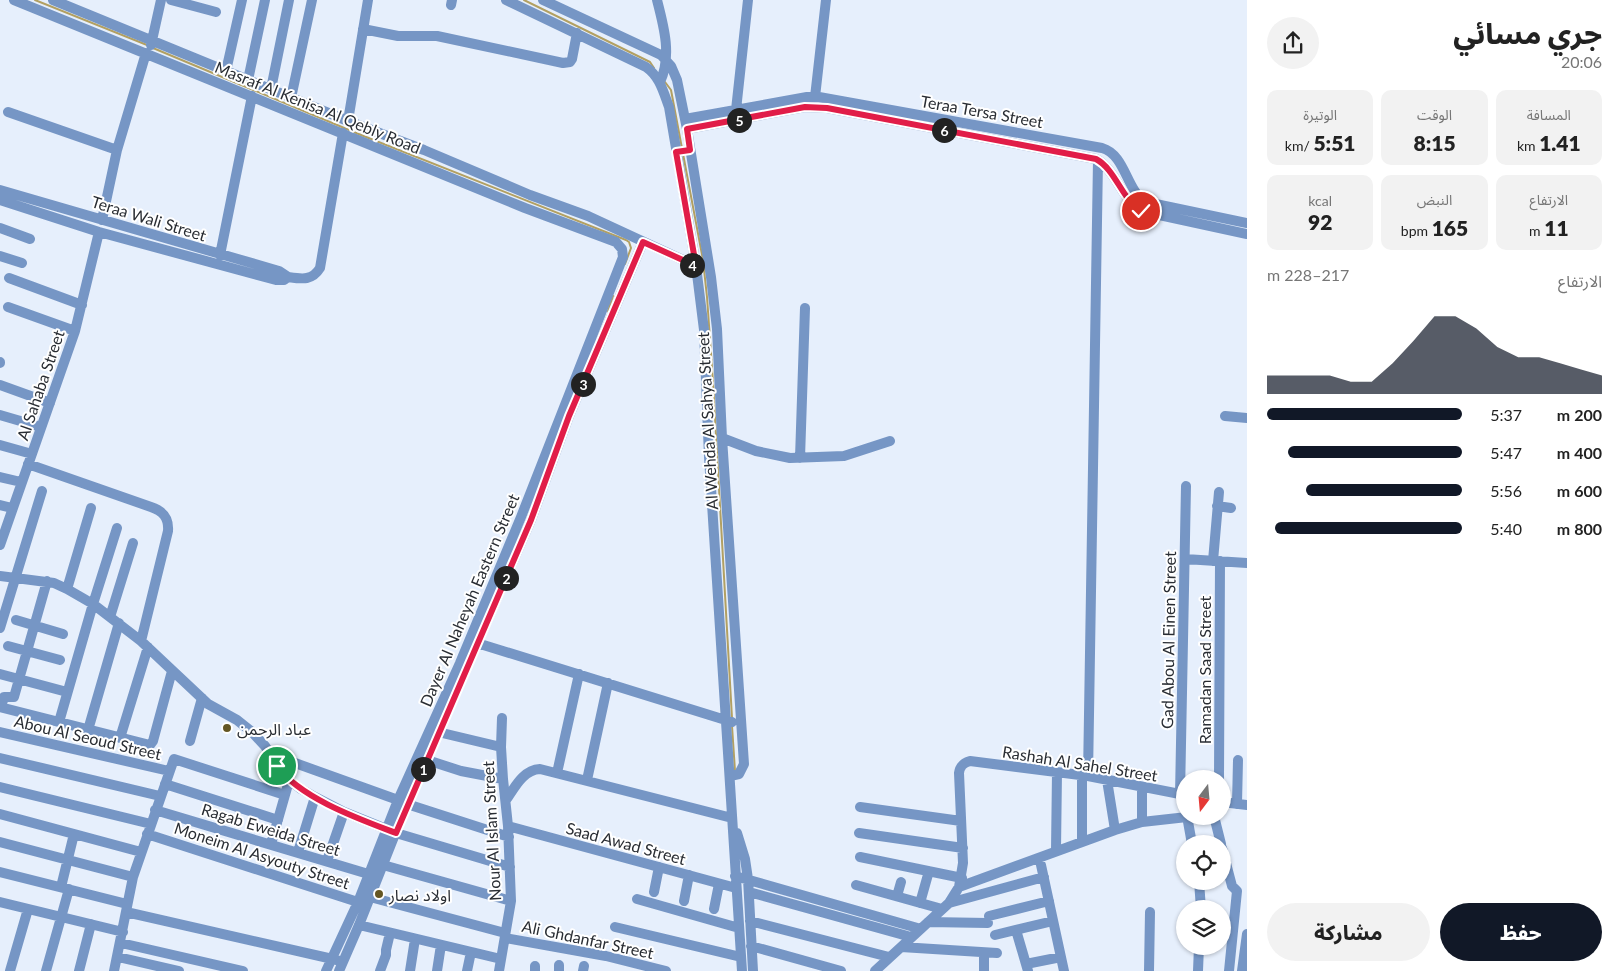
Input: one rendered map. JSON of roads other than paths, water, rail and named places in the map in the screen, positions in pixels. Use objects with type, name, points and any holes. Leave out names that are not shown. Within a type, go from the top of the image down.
[{"type":"street","name":"Masraf Al Kenisa Al Qebly Road","points":[[14,0],[524,208],[612,241]]},
{"type":"street","name":"Masraf Al Kenisa Al Qebly Road","points":[[53,0],[291,98],[424,150],[530,196],[588,216],[696,266]]},
{"type":"street","points":[[102,220],[117,150],[152,41],[162,0]]},
{"type":"street","points":[[171,0],[216,12]]},
{"type":"street","points":[[226,85],[242,0]]},
{"type":"street","points":[[248,80],[265,0]]},
{"type":"street","points":[[271,89],[289,0]]},
{"type":"street","points":[[291,98],[312,0]]},
{"type":"street","points":[[348,121],[368,0]]},
{"type":"street","points":[[506,0],[646,68],[660,80]]},
{"type":"street","points":[[544,0],[654,52],[666,64]]},
{"type":"street","name":"Al Wehda Al Sahya Street","points":[[657,0],[664,32],[666,64],[660,80],[683,151],[704,279],[722,438],[733,722],[730,776],[742,971]]},
{"type":"street","points":[[736,110],[748,0]]},
{"type":"street","points":[[814,96],[826,0]]},
{"type":"street","points":[[363,29],[398,36],[437,36],[563,63],[570,62],[572,59],[577,33]]},
{"type":"street","name":"Al Wehda Al Sahya Street","points":[[666,64],[675,73],[687,129],[683,151],[696,266],[704,279]]},
{"type":"street","points":[[220,255],[252,96]]},
{"type":"street","name":"Teraa Tersa Street","points":[[685,119],[814,96],[1106,150],[1117,159],[1132,204],[1146,212],[1247,234]]},
{"type":"street","name":"Teraa Tersa Street","points":[[687,129],[805,107],[822,107],[1098,160],[1128,189],[1146,202],[1247,223]]},
{"type":"street","points":[[8,112],[117,150]]},
{"type":"street","name":"Teraa Wali Street","points":[[0,190],[303,280],[316,274],[320,268],[343,133]]},
{"type":"street","points":[[1082,841],[1098,160]]},
{"type":"street","name":"Teraa Wali Street","points":[[0,200],[99,232],[276,280],[284,280],[288,277]]},
{"type":"street","points":[[67,222],[70,210]]},
{"type":"street","points":[[0,228],[30,239]]},
{"type":"street","points":[[612,241],[617,229]]},
{"type":"street","name":"Al Sahaba Street","points":[[0,545],[75,331],[99,232]]},
{"type":"street","name":"Dayer Al Naheyah Eastern Street","points":[[341,966],[359,925],[374,875],[402,802],[521,517],[623,257],[620,245],[612,241]]},
{"type":"street","name":"Dayer Al Naheyah Eastern Street","points":[[402,802],[427,760],[531,520],[569,416],[643,242]]},
{"type":"street","points":[[0,256],[22,263]]},
{"type":"street","points":[[8,278],[82,305]]},
{"type":"street","points":[[8,307],[75,331]]},
{"type":"street","points":[[800,458],[805,308]]},
{"type":"street","name":"Al Wehda Al Sahya Street","points":[[710,330],[709,457],[733,722],[744,764],[739,774],[730,776]]},
{"type":"street","points":[[0,385],[50,403]]},
{"type":"street","points":[[0,414],[42,427]]},
{"type":"street","points":[[1225,416],[1247,418]]},
{"type":"street","points":[[722,438],[765,454],[785,458],[844,456],[890,441]]},
{"type":"street","points":[[0,445],[30,459],[151,507],[160,511],[166,518],[168,531],[145,644],[120,738]]},
{"type":"street","points":[[0,476],[21,482]]},
{"type":"street","name":"Gad Abou Al Einen Street","points":[[1183,770],[1186,486]]},
{"type":"street","points":[[0,628],[42,491]]},
{"type":"street","name":"Ramadan Saad Street","points":[[1219,492],[1216,561],[1219,770]]},
{"type":"street","points":[[0,505],[12,508]]},
{"type":"street","points":[[1218,506],[1231,508]]},
{"type":"street","points":[[67,589],[91,508]]},
{"type":"street","points":[[59,722],[117,528]]},
{"type":"street","points":[[88,730],[133,543]]},
{"type":"street","points":[[1185,559],[1247,563]]},
{"type":"street","points":[[0,576],[47,581],[67,589],[93,604],[145,644],[212,707],[245,725],[259,739],[289,780],[315,797],[344,812],[391,831],[510,867]]},
{"type":"street","points":[[47,581],[14,697],[4,697],[0,707],[149,745],[152,744],[172,671]]},
{"type":"street","points":[[16,620],[63,634]]},
{"type":"street","points":[[477,643],[733,722]]},
{"type":"street","points":[[8,646],[60,660]]},
{"type":"street","points":[[0,674],[68,692]]},
{"type":"street","points":[[557,772],[579,674]]},
{"type":"street","points":[[587,780],[608,683]]},
{"type":"street","points":[[190,741],[202,698]]},
{"type":"street","name":"Nour Al Islam Street","points":[[498,971],[511,901],[509,837],[501,747],[502,718]]},
{"type":"street","name":"Abou Al Seoud Street","points":[[0,732],[169,771]]},
{"type":"street","points":[[438,732],[501,747]]},
{"type":"street","points":[[270,754],[402,802],[509,837]]},
{"type":"street","points":[[0,758],[160,796]]},
{"type":"street","points":[[114,971],[133,876],[174,759],[176,758],[285,795]]},
{"type":"street","points":[[427,760],[461,771],[503,779]]},
{"type":"street","points":[[1238,760],[1242,805]]},
{"type":"street","name":"Rashah Al Sahel Street","points":[[961,821],[959,770],[963,764],[970,761],[1085,776],[1142,787],[1176,796]]},
{"type":"street","points":[[506,800],[528,771],[540,769],[732,818]]},
{"type":"street","points":[[1056,850],[1057,772]]},
{"type":"street","points":[[271,844],[289,780]]},
{"type":"street","points":[[1107,780],[1115,830]]},
{"type":"street","points":[[165,784],[278,820]]},
{"type":"street","points":[[0,787],[150,824]]},
{"type":"street","points":[[1142,787],[1142,822]]},
{"type":"street","points":[[298,852],[315,797]]},
{"type":"street","points":[[860,807],[961,821],[963,863],[960,882],[946,906],[889,957],[877,971]]},
{"type":"street","name":"Ragab Eweida Street","points":[[155,810],[374,875]]},
{"type":"street","points":[[327,861],[344,812]]},
{"type":"street","points":[[0,814],[141,852]]},
{"type":"street","name":"Al Wehda Al Sahya Street","points":[[732,818],[745,858],[749,892],[753,971]]},
{"type":"street","points":[[860,857],[929,871],[960,882],[1142,822],[1176,818]]},
{"type":"street","name":"Saad Awad Street","points":[[508,826],[736,888]]},
{"type":"street","name":"Dayer Al Naheyah Eastern Street","points":[[374,875],[383,865],[391,831]]},
{"type":"street","points":[[859,833],[962,848]]},
{"type":"street","points":[[46,971],[61,917],[68,859],[74,834]]},
{"type":"street","name":"Moneim Al Asyouty Street","points":[[147,834],[365,901],[505,935]]},
{"type":"street","points":[[0,842],[133,876]]},
{"type":"street","points":[[383,865],[511,901]]},
{"type":"street","points":[[1041,865],[1064,971]]},
{"type":"street","points":[[654,892],[659,867]]},
{"type":"street","points":[[920,903],[929,871]]},
{"type":"street","points":[[0,872],[65,888],[127,908],[332,958],[341,966]]},
{"type":"street","points":[[684,901],[689,875]]},
{"type":"street","points":[[736,876],[924,925],[988,920],[1049,901]]},
{"type":"street","points":[[856,885],[920,903],[946,906],[1044,877]]},
{"type":"street","points":[[897,896],[900,882]]},
{"type":"street","points":[[1229,971],[1238,891],[1232,886],[1231,882]]},
{"type":"street","points":[[714,909],[719,884]]},
{"type":"street","points":[[749,892],[911,937]]},
{"type":"street","points":[[637,899],[739,928]]},
{"type":"street","name":"Dayer Al Naheyah Eastern Street","points":[[326,971],[365,901]]},
{"type":"street","points":[[0,902],[123,932]]},
{"type":"street","points":[[10,971],[28,909]]},
{"type":"street","points":[[1149,971],[1150,912]]},
{"type":"street","points":[[750,921],[889,957]]},
{"type":"street","points":[[995,934],[1053,921]]},
{"type":"street","points":[[79,971],[91,924]]},
{"type":"street","points":[[359,925],[501,959]]},
{"type":"street","points":[[615,927],[741,957]]},
{"type":"street","points":[[1016,930],[1027,968],[1060,957]]},
{"type":"street","points":[[380,971],[386,955],[390,933]]},
{"type":"street","points":[[1242,971],[1247,934]]},
{"type":"street","name":"Ali Ghdanfar Street","points":[[505,935],[606,956],[666,971]]},
{"type":"street","points":[[410,971],[415,939]]},
{"type":"street","points":[[121,943],[244,971]]},
{"type":"street","points":[[437,971],[442,945]]},
{"type":"street","points":[[752,946],[841,971]]},
{"type":"street","points":[[901,947],[997,954]]},
{"type":"street","points":[[467,971],[471,952]]},
{"type":"street","points":[[984,953],[984,971]]},
{"type":"street","points":[[1198,971],[1199,955]]},
{"type":"street","points":[[118,957],[179,971]]},
{"type":"waterway","points":[[35,0],[147,45]]},
{"type":"waterway","points":[[524,0],[650,62],[654,68]]},
{"type":"waterway","points":[[153,48],[361,135],[626,240],[631,248],[625,264]]},
{"type":"waterway","points":[[665,82],[671,90],[703,260],[707,297],[732,718]]},
{"type":"waterway","points":[[608,311],[613,296]]},
{"type":"waterway","points":[[732,726],[735,771]]},
{"type":"place","name":"عباد الرحمن","points":[[227,728]]},
{"type":"place","name":"اولاد نصار","points":[[379,894]]}]
